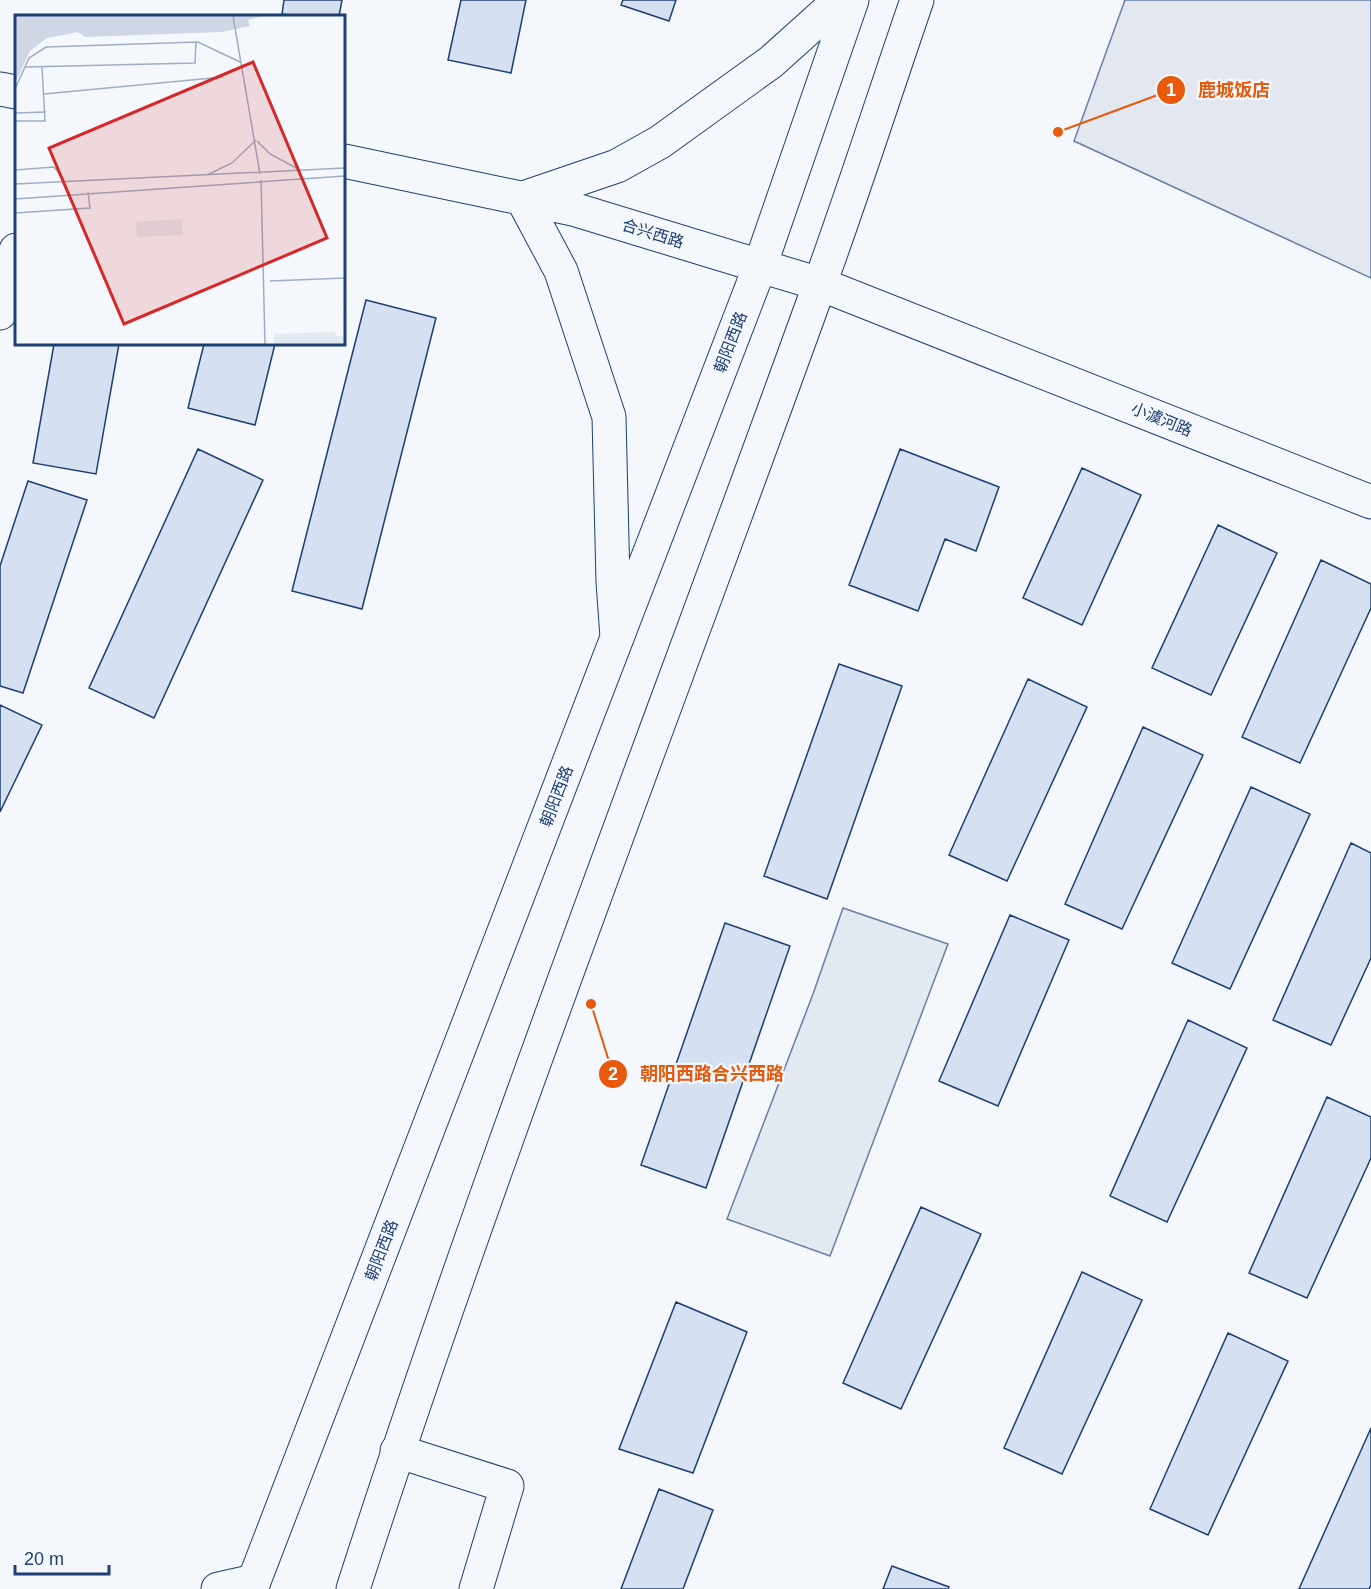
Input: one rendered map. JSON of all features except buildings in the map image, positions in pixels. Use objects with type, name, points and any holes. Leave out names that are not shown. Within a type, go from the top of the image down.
[{"type":"main road","points":[[617,637],[613,582],[609,417],[561,271],[522,198],[617,166],[660,142],[771,62],[840,0]]},
{"type":"main road","name":"朝阳西路","points":[[252,1585],[760,266],[852,0]]},
{"type":"main road","points":[[353,1589],[468,1244],[820,284],[917,0]]},
{"type":"main road","points":[[0,89],[15,92]]},
{"type":"main road","name":"合兴西路","points":[[345,161],[573,209],[820,284],[953,336]]},
{"type":"main road","points":[[0,313],[15,254]]},
{"type":"main road","name":"小澞河路","points":[[953,336],[1371,502]]},
{"type":"main road","points":[[398,1451],[507,1486],[476,1589]]},
{"type":"main road","points":[[218,1589],[252,1585]]},
{"type":"shaded area","points":[[1125,0],[1371,0],[1371,278],[1074,141]]},
{"type":"shaded area","points":[[843,908],[948,944],[830,1256],[727,1219],[813,994]]},
{"type":"place","name":"鹿城饭店","points":[[1058,132]]},
{"type":"place","name":"朝阳西路合兴西路","points":[[591,1004]]}]
